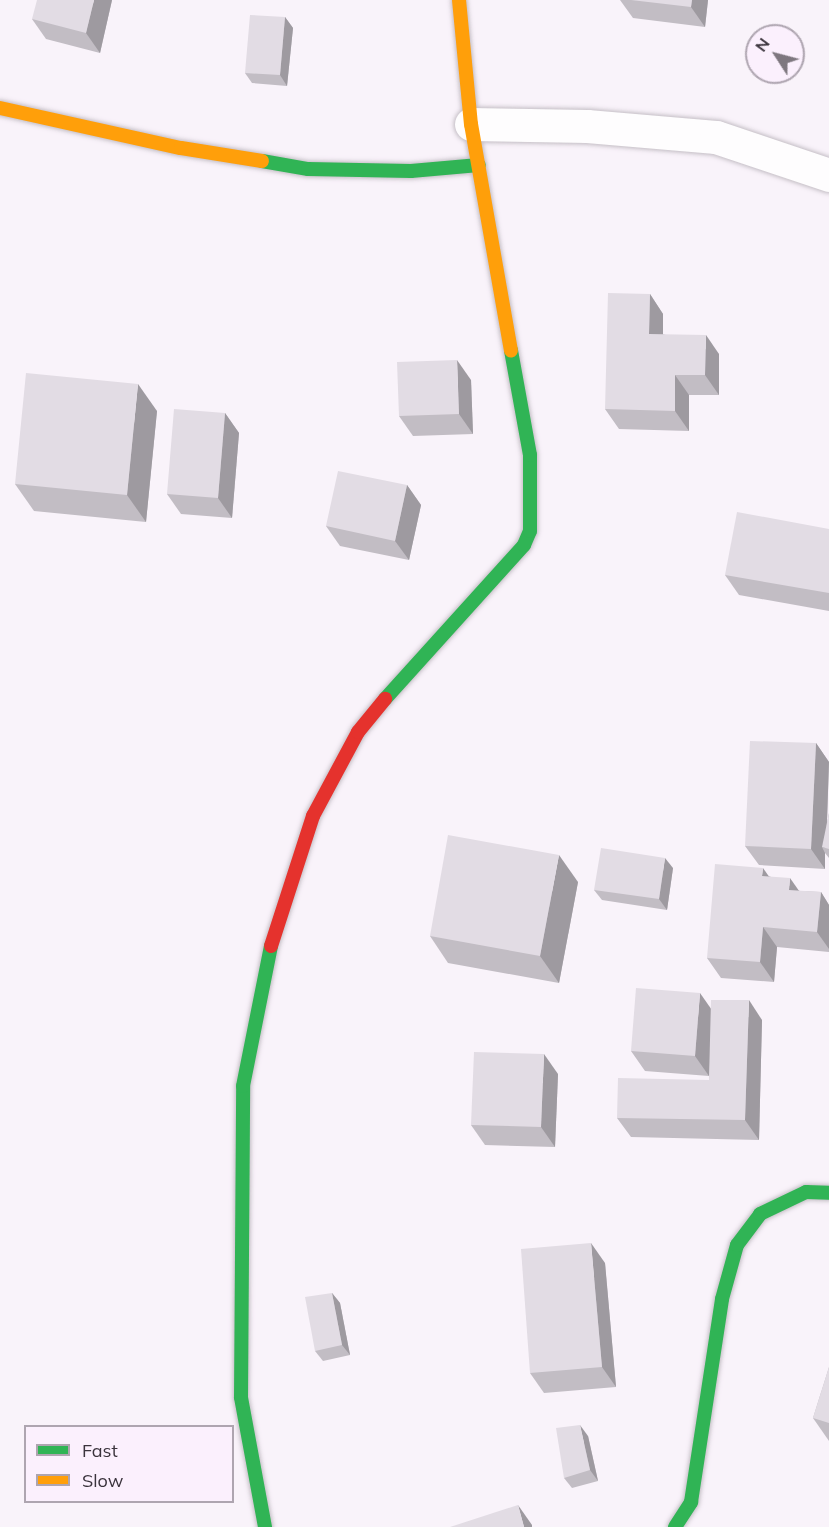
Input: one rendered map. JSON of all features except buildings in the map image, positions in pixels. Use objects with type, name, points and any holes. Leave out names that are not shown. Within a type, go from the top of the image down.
[{"type":"street","points":[[265,1527],[241,1397],[243,1086],[275,924],[313,816],[358,732],[405,673],[524,545],[530,531],[530,455],[471,124],[459,0]]},
{"type":"street","points":[[0,108],[181,148],[308,169],[411,171],[479,165]]},
{"type":"street","points":[[471,124],[587,126],[716,137],[829,175]]},
{"type":"street","points":[[675,1527],[691,1502],[722,1299],[737,1245],[760,1214],[806,1192],[829,1193]]},
{"type":"traffic: fast","points":[[262,161],[308,169],[411,171],[479,165]]},
{"type":"traffic: fast","points":[[385,699],[524,545],[530,531],[530,455],[511,350]]},
{"type":"traffic: fast","points":[[265,1527],[241,1397],[243,1086],[271,946]]},
{"type":"traffic: fast","points":[[675,1527],[691,1502],[722,1299],[737,1245],[760,1214],[806,1192],[829,1193]]},
{"type":"traffic: slow","points":[[459,0],[471,124],[511,350]]},
{"type":"traffic: slow","points":[[0,108],[181,148],[262,161]]},
{"type":"traffic: jam","points":[[271,946],[313,816],[358,732],[385,699]]}]
